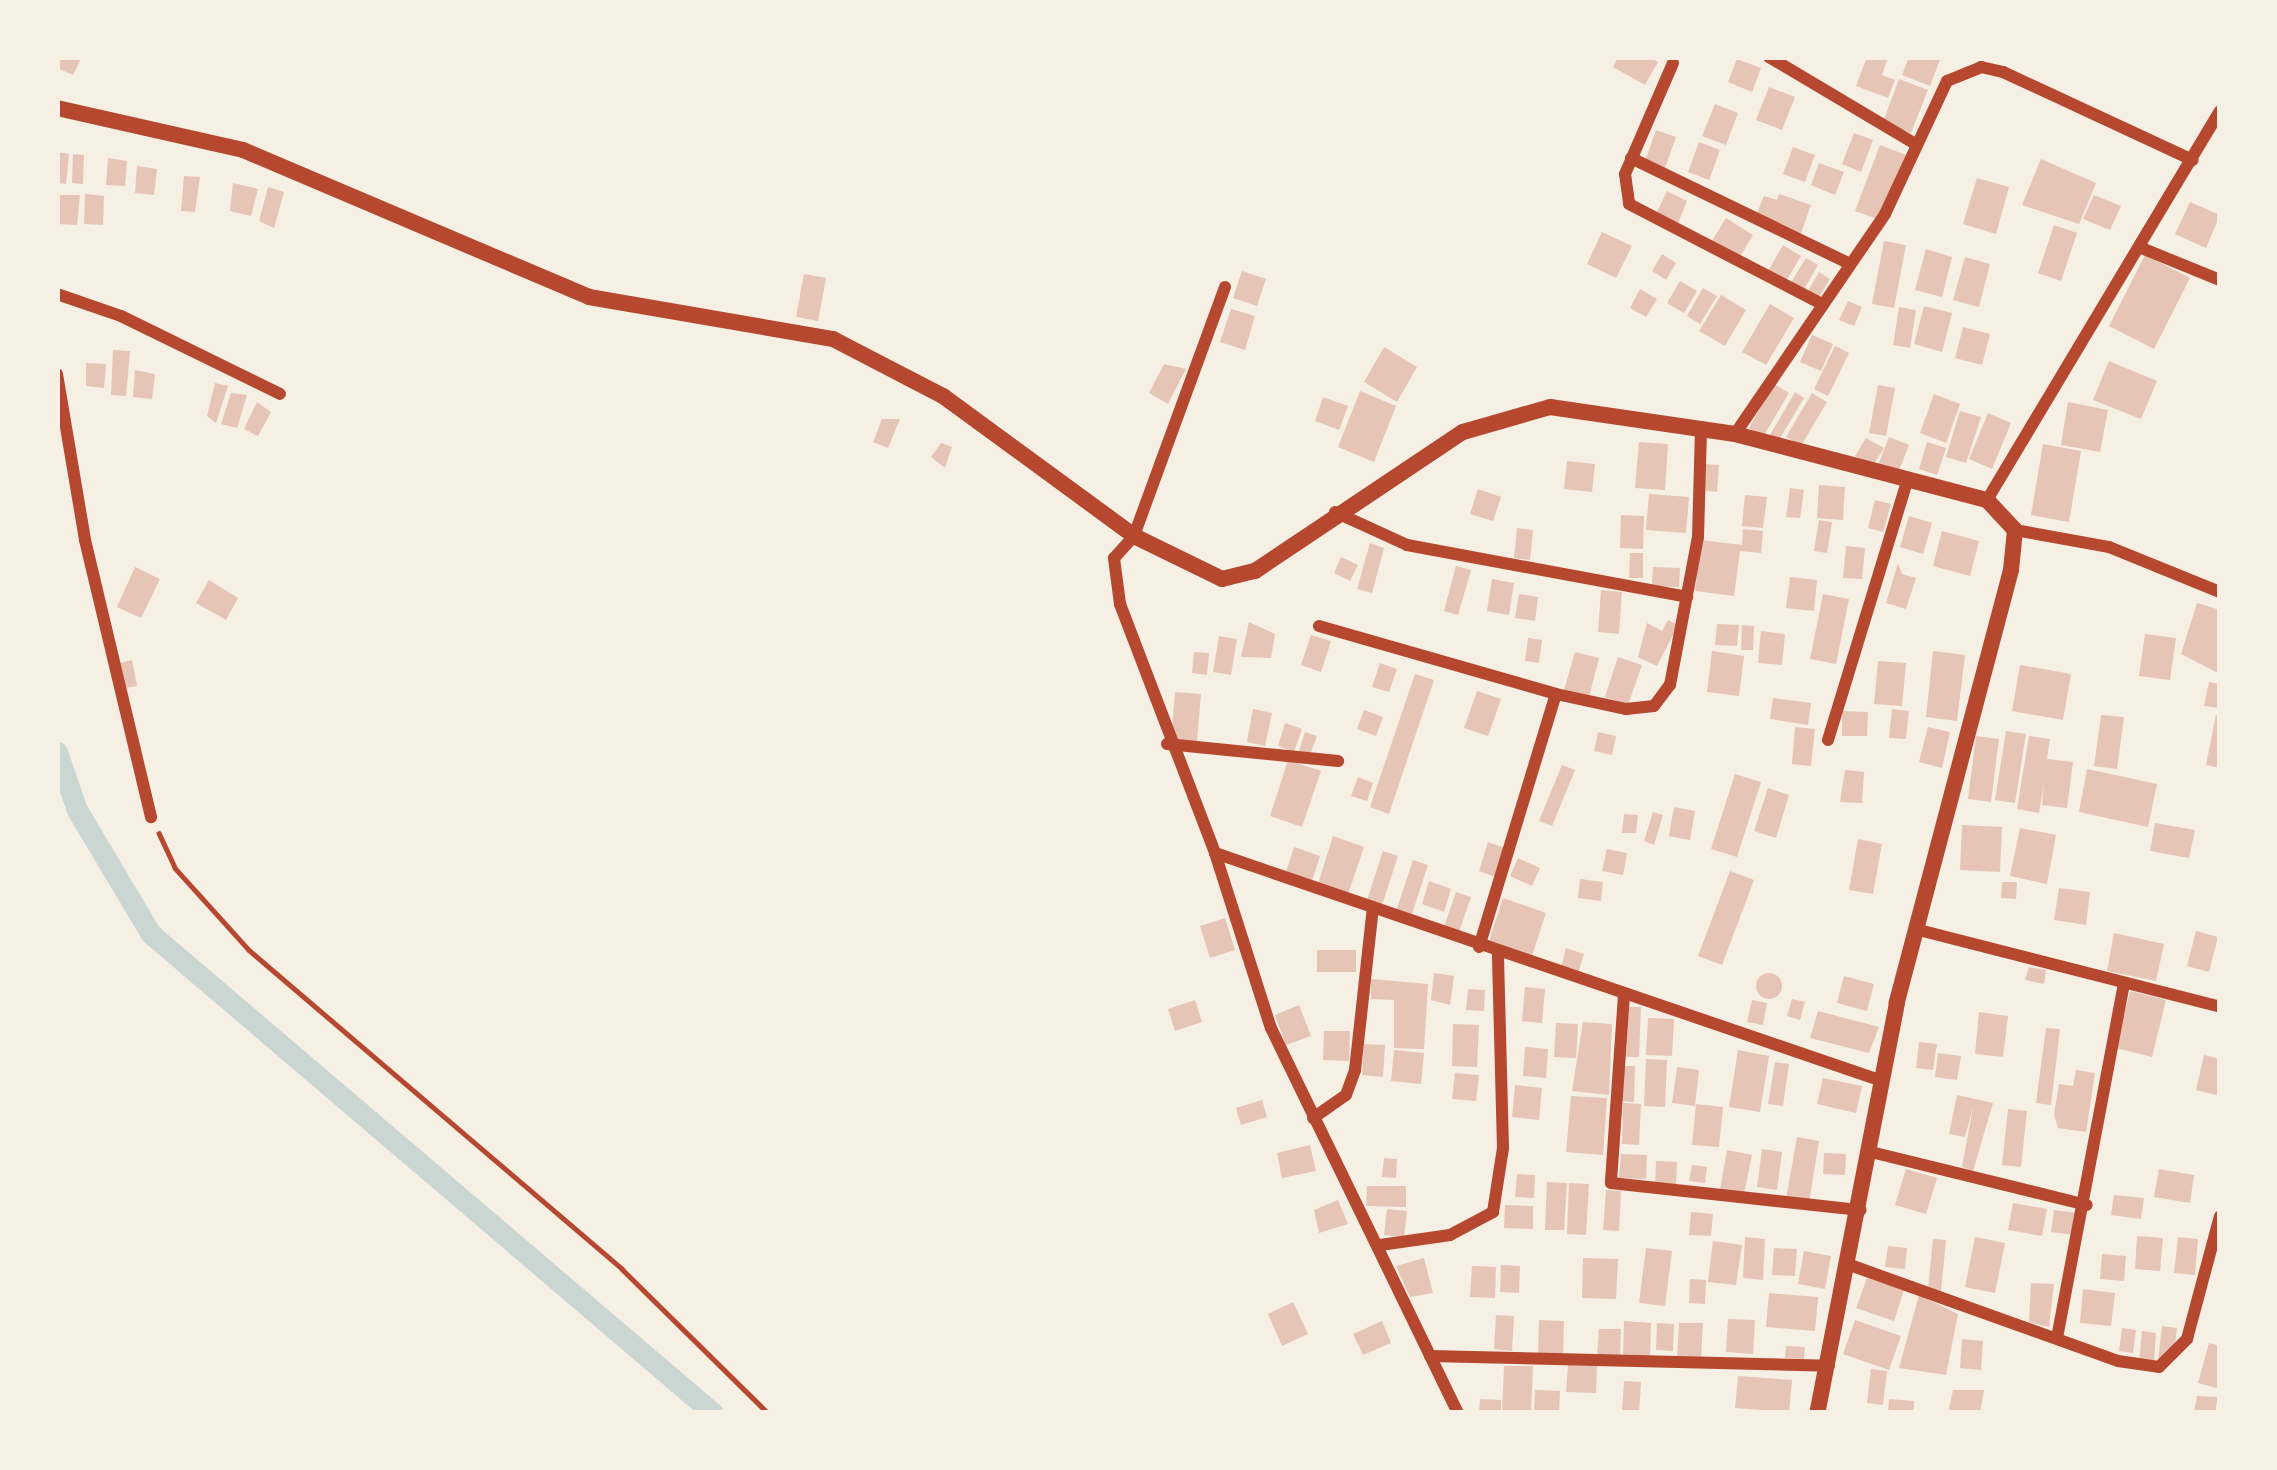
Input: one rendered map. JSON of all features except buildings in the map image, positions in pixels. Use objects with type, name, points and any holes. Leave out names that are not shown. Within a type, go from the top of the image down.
[{"type":"main road","points":[[57,108],[243,150],[589,297],[833,339],[943,396],[1134,536],[1205,574],[1237,579],[1335,512],[1503,415],[1585,408],[1735,434],[1987,500],[2015,530],[1915,928],[1817,1413]]},
{"type":"street","points":[[1768,57],[1917,145]]},
{"type":"street","points":[[1673,63],[1631,158],[1624,191],[1639,215],[1822,304]]},
{"type":"street","points":[[1735,434],[1850,265],[1947,81],[1982,67],[2193,160]]},
{"type":"street","points":[[1987,500],[2220,111]]},
{"type":"street","points":[[1631,158],[1850,265]]},
{"type":"street","points":[[2139,248],[2220,280]]},
{"type":"street","points":[[1226,287],[1134,536],[1114,558],[1120,604],[1168,744],[1215,853],[1271,1028],[1458,1413]]},
{"type":"street","points":[[57,294],[121,316],[280,394]]},
{"type":"street","points":[[57,374],[85,540],[152,817]]},
{"type":"street","points":[[1318,626],[1556,694],[1654,706],[1670,685],[1698,537],[1700,428]]},
{"type":"street","points":[[1828,740],[1908,479]]},
{"type":"street","points":[[1335,512],[1407,545],[1687,597]]},
{"type":"street","points":[[2015,530],[2109,547],[2220,592]]},
{"type":"street","points":[[1479,947],[1556,694]]},
{"type":"street","points":[[1168,744],[1338,761]]},
{"type":"street","points":[[1215,853],[1498,954],[1882,1081]]},
{"type":"street","points":[[1313,1118],[1346,1095],[1355,1070],[1372,907]]},
{"type":"street","points":[[1915,928],[2220,1007]]},
{"type":"street","points":[[1380,1245],[1450,1235],[1493,1212],[1504,1148],[1498,954]]},
{"type":"street","points":[[2056,1338],[2087,1204],[2124,982]]},
{"type":"street","points":[[1624,995],[1611,1184],[1861,1210]]},
{"type":"street","points":[[1871,1152],[2087,1204]]},
{"type":"street","points":[[1850,1265],[2139,1367],[2176,1358],[2197,1312],[2220,1216]]},
{"type":"street","points":[[1430,1356],[1829,1366]]},
{"type":"path","points":[[152,817],[176,868],[249,950],[622,1269],[767,1413]]},
{"type":"waterway","points":[[57,752],[77,810],[151,934],[713,1413]]}]
